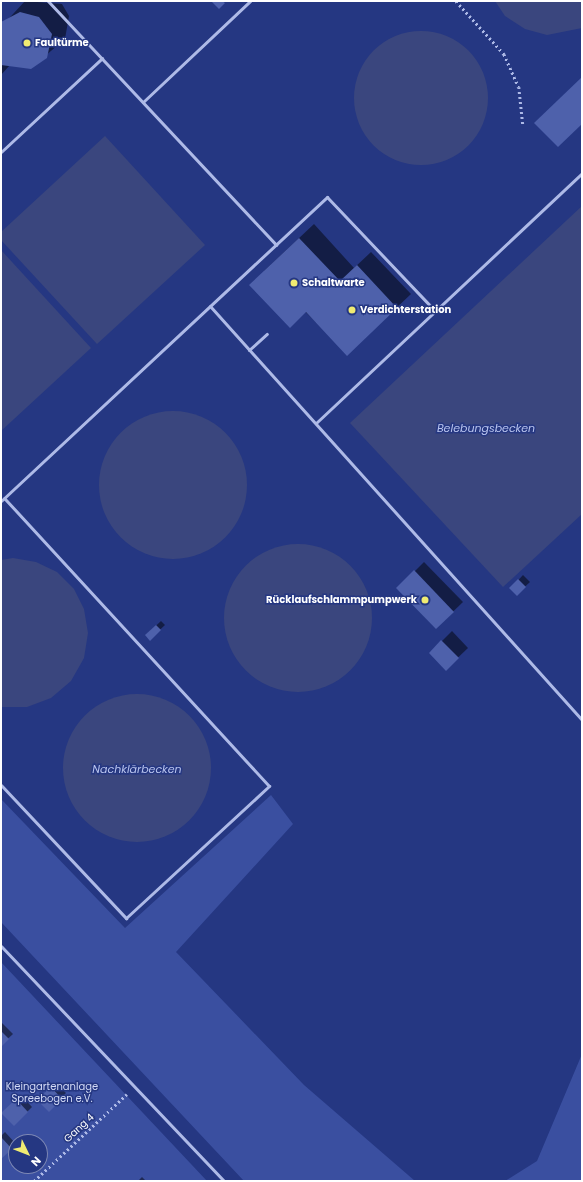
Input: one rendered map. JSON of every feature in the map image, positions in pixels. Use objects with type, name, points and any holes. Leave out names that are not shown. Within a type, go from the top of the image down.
[{"type":"lane","points":[[48,1],[276,245]]},
{"type":"lane","points":[[143,102],[250,1]]},
{"type":"lane","points":[[1,152],[102,58]]},
{"type":"lane","points":[[316,424],[582,173]]},
{"type":"lane","points":[[1,785],[126,918],[269,786],[2,500],[327,197],[436,312]]},
{"type":"lane","points":[[210,306],[582,720]]},
{"type":"lane","points":[[250,350],[267,334]]},
{"type":"lane","points":[[1,946],[224,1181]]},
{"type":"path","points":[[456,1],[504,54],[519,87],[523,124]]},
{"type":"path","name":"Gang 4","points":[[34,1181],[135,1086]]},
{"type":"green space","points":[[271,795],[293,824],[176,952],[304,1085],[415,1181],[244,1181],[1,922],[1,799],[125,928]]},
{"type":"green space","name":"Kleingartenanlage Spreebogen e.V.","points":[[1,962],[207,1181],[1,1181]]},
{"type":"green space","points":[[582,1054],[582,1181],[505,1181],[537,1161]]},
{"type":"water","points":[[495,1],[582,1],[582,28],[547,35],[525,29],[505,16]]},
{"type":"water","points":[[428,31],[453,39],[464,46],[473,55],[483,72],[487,85],[487,111],[483,124],[473,141],[464,150],[447,160],[434,164],[414,165],[389,157],[378,150],[369,141],[359,124],[355,111],[354,91],[362,66],[369,55],[378,46],[395,36],[408,32]]},
{"type":"water","points":[[105,136],[205,245],[97,344],[1,240],[1,232]]},
{"type":"water","name":"Belebungsbecken","points":[[582,206],[582,514],[503,587],[350,423]]},
{"type":"water","points":[[1,250],[91,348],[1,431]]},
{"type":"water","points":[[180,411],[194,414],[214,423],[230,438],[235,444],[244,464],[247,485],[246,499],[238,520],[235,526],[220,542],[214,547],[194,556],[180,559],[166,559],[152,556],[132,547],[111,526],[100,499],[99,478],[102,464],[111,444],[132,423],[159,412]]},
{"type":"water","points":[[305,544],[320,547],[339,556],[355,571],[360,577],[369,596],[372,618],[369,640],[363,653],[360,659],[345,675],[339,680],[320,689],[305,692],[291,692],[276,689],[257,680],[236,659],[225,632],[224,611],[227,596],[236,577],[257,556],[284,545]]},
{"type":"water","points":[[13,558],[36,562],[57,572],[74,589],[84,609],[88,633],[84,658],[71,681],[51,698],[27,707],[1,707],[1,560]]},
{"type":"water","name":"Nachklärbecken","points":[[144,694],[159,697],[178,706],[194,721],[199,727],[208,746],[211,768],[208,790],[202,803],[199,809],[184,825],[178,830],[159,839],[144,842],[130,842],[115,839],[96,830],[75,809],[64,782],[63,761],[66,746],[75,727],[96,706],[123,695]]},
{"type":"building","points":[[211,1],[222,1],[225,3],[219,9]]},
{"type":"building","name":"Faultürme","points":[[20,12],[39,17],[52,34],[47,58],[31,69],[1,65],[1,22]]},
{"type":"building","points":[[582,77],[582,124],[558,147],[534,123]]},
{"type":"building","points":[[299,238],[340,281],[357,265],[397,308],[347,356],[306,312],[290,328],[249,285]]},
{"type":"building","name":"Rücklaufschlammpumpwerk","points":[[414,570],[454,612],[436,629],[396,588]]},
{"type":"building","points":[[518,579],[526,587],[517,596],[509,588]]},
{"type":"building","points":[[156,625],[161,630],[150,641],[145,635]]},
{"type":"building","points":[[441,640],[459,658],[446,671],[429,653]]},
{"type":"building","points":[[1,1031],[9,1039],[1,1047]]},
{"type":"building","points":[[51,1087],[62,1099],[49,1112],[37,1100]]},
{"type":"building","points":[[16,1099],[28,1112],[14,1126],[1,1113]]},
{"type":"building","points":[[1,1137],[8,1145],[8,1153],[1,1159]]},
{"type":"place","name":"Faultürme","points":[[27,43]]},
{"type":"place","name":"Schaltwarte","points":[[294,283]]},
{"type":"place","name":"Verdichterstation","points":[[352,310]]},
{"type":"place","name":"Rücklaufschlammpumpwerk","points":[[425,600]]}]
